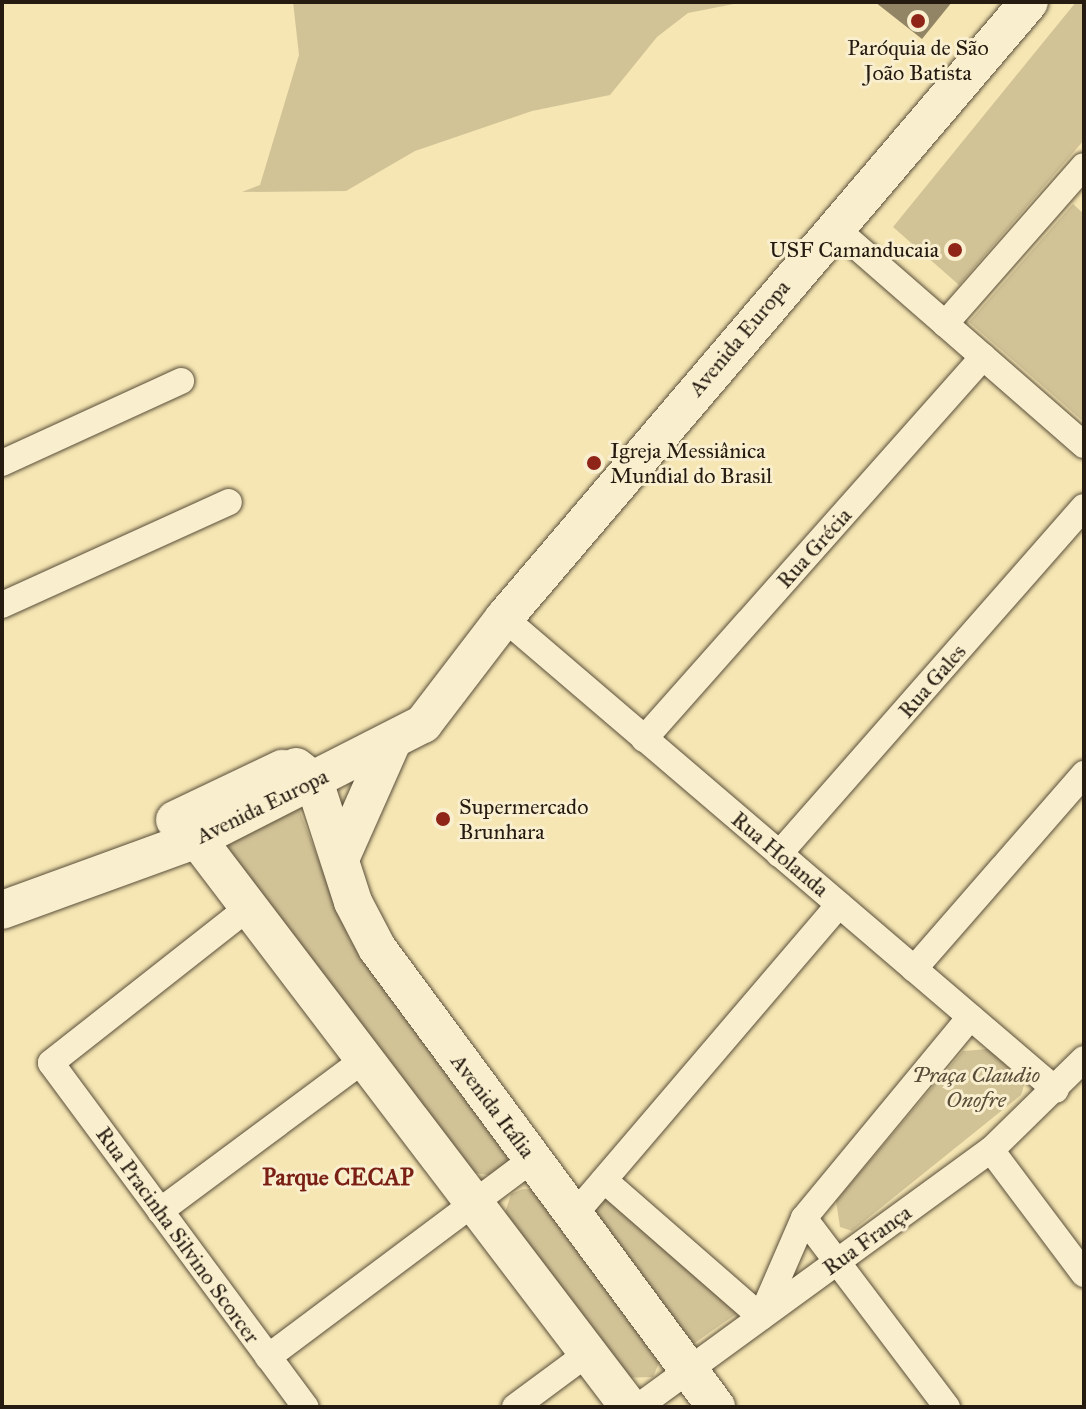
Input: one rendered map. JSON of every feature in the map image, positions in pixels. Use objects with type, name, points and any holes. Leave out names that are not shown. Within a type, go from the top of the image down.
[{"type":"street","name":"Avenida Europa","points":[[44,895],[236,790],[302,773],[391,744],[423,724],[460,683],[504,618],[833,226],[1029,2]]},
{"type":"street","points":[[945,324],[1079,183]]},
{"type":"street","points":[[833,226],[1084,445]]},
{"type":"street","name":"Rua Grécia","points":[[644,739],[983,357]]},
{"type":"street","points":[[2,463],[181,381]]},
{"type":"street","points":[[2,605],[229,502]]},
{"type":"street","name":"Rua Gales","points":[[779,854],[1084,507]]},
{"type":"street","name":"Rua Holanda","points":[[504,618],[1056,1090]]},
{"type":"street","name":"Avenida Europa","points":[[2,910],[197,839],[302,773],[460,683]]},
{"type":"street","points":[[340,859],[391,744]]},
{"type":"street","name":"Avenida Itália","points":[[302,773],[377,948],[716,1407]]},
{"type":"street","points":[[914,969],[1084,774]]},
{"type":"street","points":[[236,790],[200,821],[197,839],[629,1407]]},
{"type":"street","points":[[574,1215],[839,905]]},
{"type":"street","name":"Rua Pracinha Silvino Scorcer","points":[[249,907],[51,1063],[306,1407]]},
{"type":"street","points":[[604,1180],[761,1317],[804,1218],[970,1017]]},
{"type":"street","points":[[160,1211],[365,1059]]},
{"type":"street","name":"Rua França","points":[[638,1407],[991,1150],[1082,1064]]},
{"type":"street","points":[[991,1150],[1084,1274]]},
{"type":"street","points":[[268,1357],[533,1159]]},
{"type":"street","points":[[804,1218],[947,1407]]},
{"type":"street","points":[[515,1407],[588,1353]]},
{"type":"green space","points":[[293,2],[744,2],[688,13],[657,37],[610,95],[532,111],[415,151],[346,191],[242,192],[260,185],[299,55]]},
{"type":"green space","points":[[1076,2],[1084,2],[1084,140],[959,285],[893,227]]},
{"type":"green space","points":[[1073,204],[1084,214],[1084,422],[969,322]]},
{"type":"green space","points":[[298,807],[349,938],[505,1136],[508,1168],[496,1176],[467,1172],[230,857],[227,834]]},
{"type":"green space","name":"Praça Claudio Onofre","points":[[988,1049],[1025,1082],[1021,1095],[852,1231],[840,1227],[836,1201],[963,1051]]},
{"type":"green space","points":[[523,1189],[538,1190],[662,1356],[653,1377],[622,1378],[503,1219],[511,1194]]},
{"type":"green space","points":[[612,1195],[739,1312],[692,1345],[593,1210]]},
{"type":"building","name":"Paróquia de São João Batista","points":[[875,2],[952,2],[922,39]]},
{"type":"place","name":"Paróquia de São João Batista","points":[[918,21]]},
{"type":"place","name":"USF Camanducaia","points":[[955,250]]},
{"type":"place","name":"Igreja Messiânica Mundial do Brasil","points":[[594,463]]},
{"type":"place","name":"Supermercado Brunhara","points":[[443,819]]},
{"type":"district","name":"Parque CECAP","points":[[338,1178]]}]
